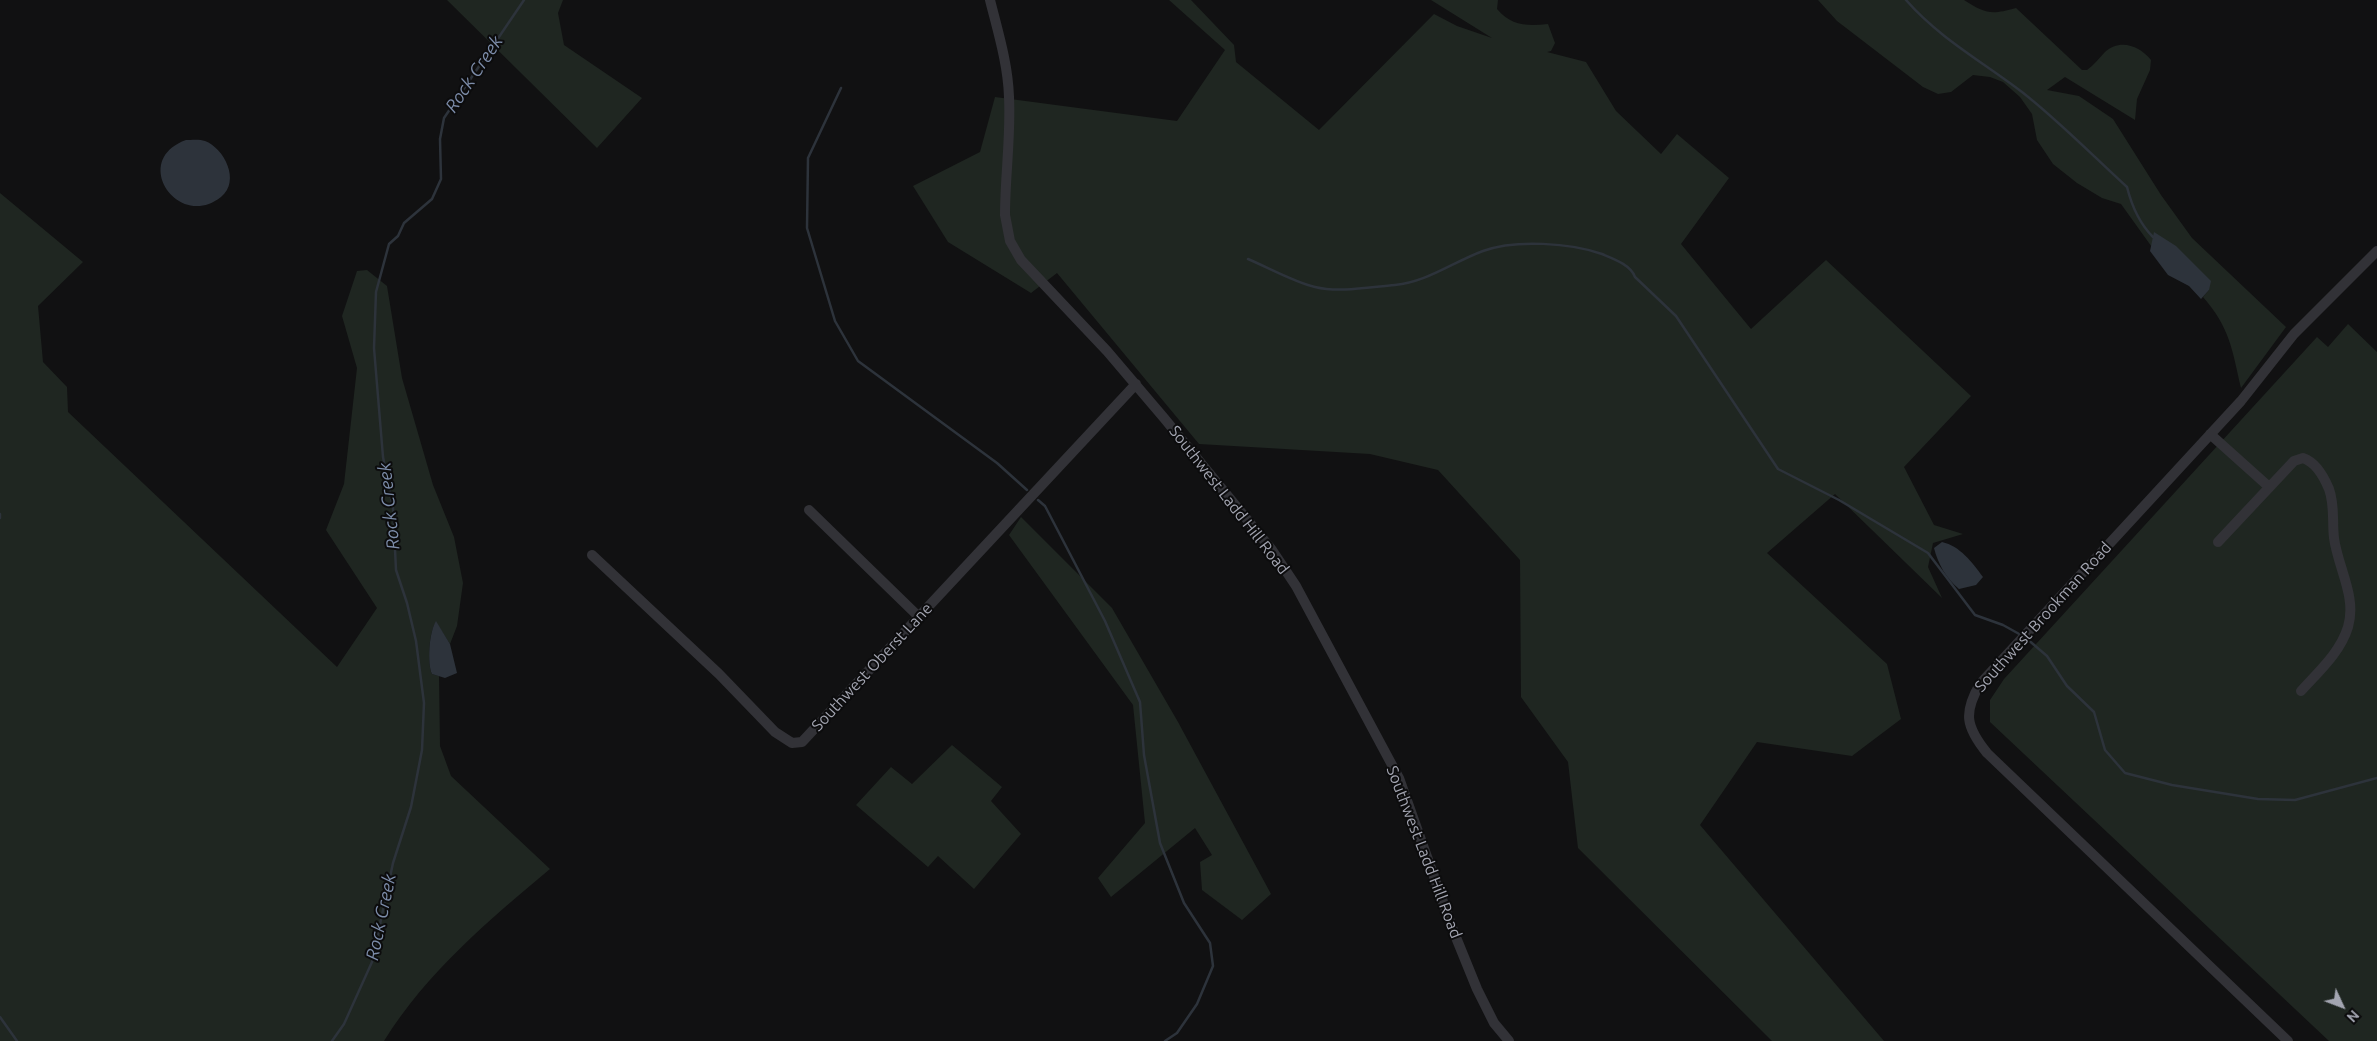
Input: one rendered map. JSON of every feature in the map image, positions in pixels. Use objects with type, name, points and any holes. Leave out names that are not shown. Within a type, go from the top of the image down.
[{"type":"street","name":"Southwest Ladd Hill Road","points":[[990,0],[1009,89],[1005,215],[1010,242],[1029,270],[1136,384],[1272,550],[1321,629],[1399,778],[1476,989],[1490,1016],[1509,1041]]},
{"type":"street","name":"Southwest Brookman Road","points":[[2288,1041],[1987,753],[1974,736],[1968,712],[1972,698],[1980,684],[2242,401],[2294,334],[2330,301],[2377,251]]},
{"type":"street","name":"Southwest Oberst Lane","points":[[592,554],[719,674],[776,732],[792,743],[802,742],[1136,384]]},
{"type":"street","points":[[2210,434],[2268,486]]},
{"type":"street","points":[[2218,542],[2286,467],[2298,459],[2306,459],[2315,466],[2329,489],[2332,501],[2334,540],[2349,597],[2350,616],[2342,642],[2333,657],[2301,691]]},
{"type":"street","points":[[809,510],[919,617]]},
{"type":"shaded area","points":[[447,0],[563,0],[558,13],[564,45],[642,98],[597,148]]},
{"type":"shaded area","points":[[1169,0],[1191,0],[1234,45],[1236,62],[1319,130],[1434,14],[1457,26],[1492,38],[1431,0],[1498,0],[1497,9],[1502,15],[1514,22],[1526,25],[1548,24],[1555,43],[1551,51],[1547,52],[1586,62],[1616,111],[1661,154],[1677,134],[1729,178],[1681,244],[1751,329],[1826,260],[1971,396],[1904,467],[1934,525],[1963,534],[1933,543],[1928,567],[1942,598],[1835,494],[1767,553],[1887,664],[1901,719],[1852,756],[1757,742],[1700,825],[1884,1041],[1772,1041],[1578,848],[1568,762],[1521,697],[1520,560],[1438,470],[1370,454],[1199,444],[1057,273],[1031,293],[948,242],[913,186],[980,152],[995,97],[1177,121],[1225,50]]},
{"type":"shaded area","points":[[1818,0],[1964,0],[1989,12],[2000,12],[2016,8],[2082,70],[2087,70],[2105,52],[2117,45],[2136,48],[2146,55],[2151,60],[2150,70],[2137,99],[2135,120],[2065,77],[2047,90],[2079,96],[2113,119],[2161,195],[2192,238],[2286,327],[2241,388],[2225,329],[2203,297],[2209,290],[2154,250],[2121,204],[2102,198],[2077,183],[2053,164],[2037,140],[2032,114],[2020,97],[2003,82],[1990,77],[1973,75],[1951,92],[1938,94],[1923,87],[1837,21]]},
{"type":"shaded area","points":[[186,140],[203,140],[212,145],[218,150],[228,166],[230,182],[227,190],[221,197],[205,205],[190,205],[176,199],[166,189],[161,176],[162,162],[170,150]]},
{"type":"shaded area","points":[[0,193],[83,262],[38,306],[43,362],[67,387],[68,412],[337,667],[377,608],[326,530],[344,484],[357,368],[342,316],[357,271],[367,270],[387,286],[402,378],[433,485],[454,537],[463,583],[457,626],[450,644],[436,622],[430,640],[430,669],[432,674],[439,676],[440,746],[451,776],[550,869],[482,928],[439,970],[419,992],[384,1041],[0,1041]]},
{"type":"shaded area","points":[[2154,232],[2176,246],[2211,281],[2209,290],[2201,299],[2189,286],[2168,275],[2150,251]]},
{"type":"shaded area","points":[[2348,324],[2377,352],[2377,1041],[2329,1041],[1990,722],[1990,700],[2004,679],[2317,337],[2328,347]]},
{"type":"shaded area","points":[[1021,517],[1112,608],[1178,722],[1271,894],[1242,920],[1202,890],[1200,862],[1212,855],[1195,828],[1111,897],[1098,878],[1145,823],[1133,705],[1009,535]]},
{"type":"shaded area","points":[[1942,542],[1954,547],[1965,555],[1983,577],[1976,585],[1959,589],[1946,575],[1934,548]]},
{"type":"shaded area","points":[[436,621],[450,644],[457,673],[445,678],[432,674],[430,669],[430,640]]},
{"type":"shaded area","points":[[952,745],[1002,787],[991,801],[1021,834],[974,889],[938,856],[928,867],[856,805],[891,767],[912,784]]},
{"type":"waterway","name":"Rock Creek","points":[[332,1041],[344,1024],[372,962],[393,863],[411,807],[422,750],[424,703],[416,641],[407,603],[396,570],[393,508],[383,457],[374,348],[376,292],[389,244],[398,236],[404,223],[432,199],[441,179],[440,139],[444,118],[524,0]]},
{"type":"waterway","points":[[1906,0],[1947,38],[2036,103],[2127,187],[2137,214],[2153,237]]},
{"type":"waterway","points":[[841,88],[808,158],[807,228],[835,321],[858,361],[997,463],[1027,490]]},
{"type":"waterway","points":[[1248,259],[1299,282],[1334,290],[1407,283],[1429,276],[1472,255],[1496,247],[1511,245],[1543,244],[1575,247],[1617,260],[1630,269],[1635,277],[1676,316],[1778,469],[1839,500],[1928,553],[1975,615],[2003,625],[2021,635]]},
{"type":"waterway","points":[[1038,500],[1045,506],[1105,621],[1140,702],[1144,755],[1160,843],[1184,903],[1210,943],[1213,966],[1197,1004],[1177,1033],[1165,1041]]},
{"type":"waterway","points":[[2026,638],[2047,656],[2067,686],[2094,712],[2105,750],[2125,773],[2172,785],[2258,799],[2295,800],[2377,778]]},
{"type":"waterway","points":[[0,1017],[17,1041]]}]
